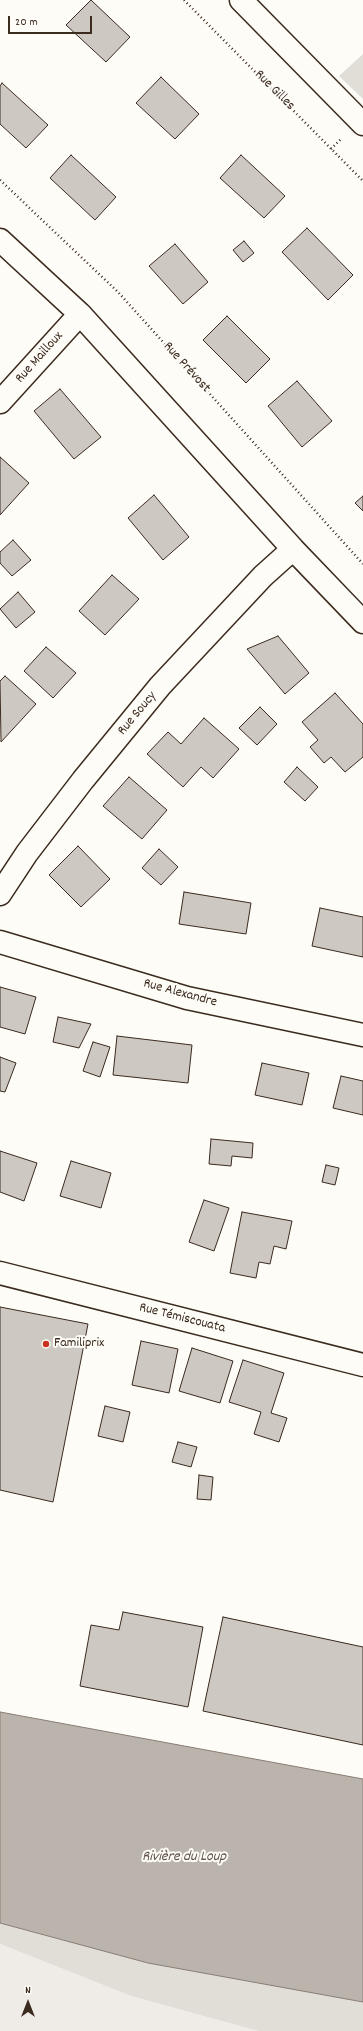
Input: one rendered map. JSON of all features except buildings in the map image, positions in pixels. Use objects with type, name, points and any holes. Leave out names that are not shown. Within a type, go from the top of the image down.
[{"type":"street","points":[[241,0],[363,124]]},
{"type":"street","points":[[0,240],[80,314],[293,549],[363,622]]},
{"type":"street","name":"Rue Mailloux","points":[[0,402],[80,314]]},
{"type":"street","name":"Rue Soucy","points":[[0,894],[27,853],[82,780],[160,686],[263,576],[293,549]]},
{"type":"street","name":"Rue Alexandre","points":[[0,942],[187,998],[363,1035]]},
{"type":"street","name":"Rue Témiscouata","points":[[0,1273],[363,1365]]},
{"type":"path","name":"Rue Gilles","points":[[184,0],[363,181]]},
{"type":"path","name":"Rue Prévost","points":[[0,180],[118,292],[363,564]]},
{"type":"shaded area","points":[[363,54],[363,99],[339,76]]},
{"type":"shaded area","points":[[0,1923],[148,1963],[363,2002],[363,2031],[258,2031],[131,1996],[0,1944]]},
{"type":"shaded area","points":[[0,1944],[131,1996],[258,2031],[0,2031]]},
{"type":"water","name":"Rivière du Loup","points":[[0,1712],[363,1779],[363,2002],[148,1963],[0,1923]]},
{"type":"place","name":"Familiprix","points":[[46,1344]]}]
